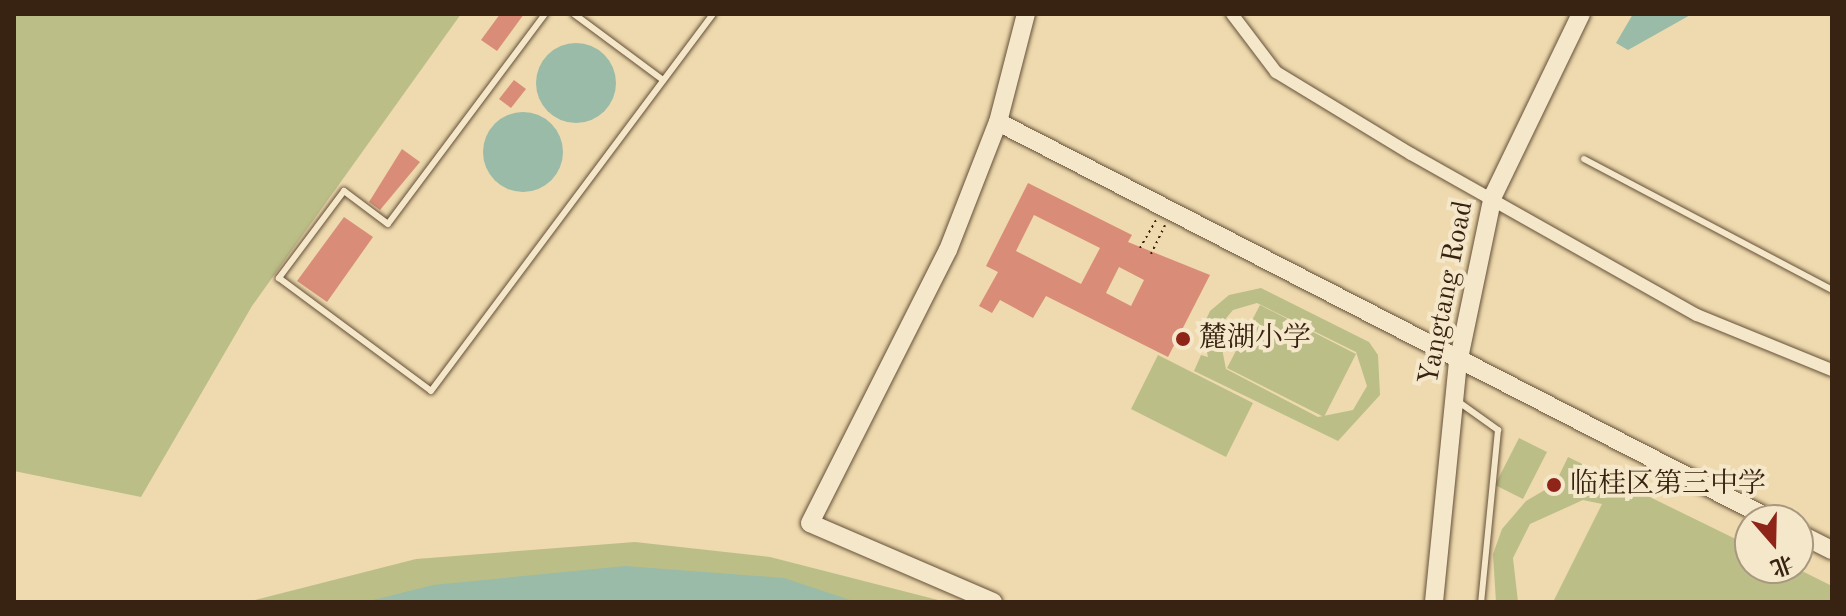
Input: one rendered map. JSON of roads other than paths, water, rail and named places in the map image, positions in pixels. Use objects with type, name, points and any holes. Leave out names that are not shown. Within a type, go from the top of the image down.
[{"type":"main road","points":[[993,602],[810,523],[948,250],[998,122],[1026,14]]},
{"type":"main road","name":"Yangtang Road","points":[[1434,602],[1458,363],[1493,196],[1581,14]]},
{"type":"main road","points":[[998,122],[1169,207],[1458,363],[1740,504]]},
{"type":"main road","points":[[1814,541],[1832,550]]},
{"type":"street","points":[[1232,14],[1276,72],[1697,315],[1832,370]]},
{"type":"lane","points":[[545,14],[388,224],[344,191],[279,278],[431,391],[713,14]]},
{"type":"lane","points":[[574,14],[663,80]]},
{"type":"lane","points":[[1584,159],[1832,290]]},
{"type":"lane","points":[[1455,398],[1498,430],[1481,602]]},
{"type":"place","name":"麓湖小学","points":[[1183,339]]},
{"type":"place","name":"临桂区第三中学","points":[[1554,485]]}]
